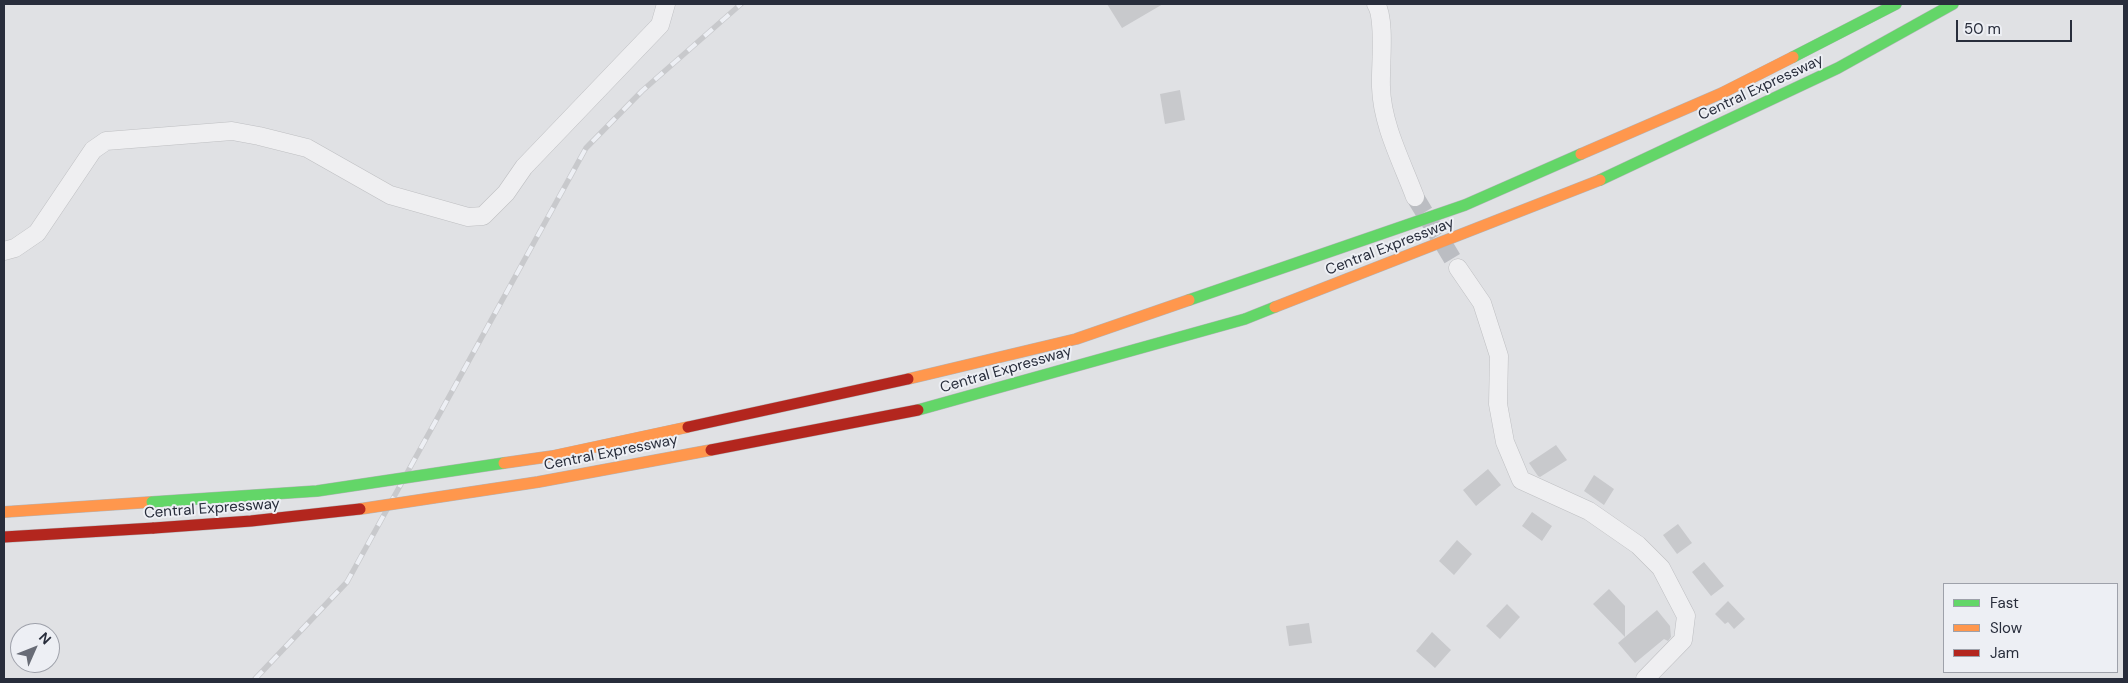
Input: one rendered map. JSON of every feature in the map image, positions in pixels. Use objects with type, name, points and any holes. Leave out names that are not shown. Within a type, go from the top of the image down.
[{"type":"highway","name":"Central Expressway","points":[[4,512],[317,490],[553,456],[908,379],[1076,339],[1465,205],[1722,93],[1896,4]]},
{"type":"highway","name":"Central Expressway","points":[[4,538],[248,523],[505,489],[918,410],[1245,319],[1581,189],[1838,68],[1953,4]]},
{"type":"street","points":[[4,251],[15,248],[37,233],[93,150],[106,141],[232,131],[307,148],[390,195],[468,217],[483,216],[506,193],[524,167],[660,25],[666,4]]},
{"type":"street","points":[[1376,4],[1382,35],[1381,89],[1386,120],[1416,197]]},
{"type":"street","points":[[1458,268],[1482,304],[1499,356],[1498,404],[1505,442],[1522,480],[1589,511],[1638,545],[1661,568],[1686,616],[1683,640],[1645,679]]},
{"type":"building","points":[[1107,4],[1163,4],[1122,28]]},
{"type":"building","points":[[1180,90],[1185,120],[1165,124],[1160,94]]},
{"type":"building","points":[[1556,445],[1567,460],[1540,477],[1538,476],[1529,463]]},
{"type":"building","points":[[1488,469],[1501,485],[1476,506],[1463,490]]},
{"type":"building","points":[[1594,475],[1614,489],[1604,505],[1584,491]]},
{"type":"building","points":[[1532,512],[1552,526],[1542,541],[1522,526]]},
{"type":"building","points":[[1678,524],[1692,543],[1677,554],[1663,535]]},
{"type":"building","points":[[1457,540],[1472,554],[1454,575],[1439,561]]},
{"type":"building","points":[[1704,562],[1724,586],[1711,596],[1692,572]]},
{"type":"building","points":[[1609,589],[1625,606],[1625,637],[1593,604]]},
{"type":"building","points":[[1728,601],[1745,619],[1734,629],[1728,622],[1725,624],[1715,614]]},
{"type":"building","points":[[1507,604],[1520,617],[1500,639],[1486,626]]},
{"type":"building","points":[[1657,610],[1670,626],[1671,637],[1668,641],[1664,639],[1635,663],[1618,643]]},
{"type":"building","points":[[1309,623],[1312,643],[1289,646],[1286,626]]},
{"type":"building","points":[[1432,632],[1451,650],[1435,668],[1416,651]]},
{"type":"tunnel","points":[[1415,197],[1458,268]]},
{"type":"railway","points":[[255,679],[347,582],[586,148],[642,91],[741,4]]},
{"type":"traffic: fast","points":[[1793,57],[1896,4]]},
{"type":"traffic: fast","points":[[1600,180],[1838,68],[1953,4]]},
{"type":"traffic: fast","points":[[1189,300],[1465,205],[1581,154]]},
{"type":"traffic: fast","points":[[918,410],[1245,319],[1275,307]]},
{"type":"traffic: fast","points":[[152,502],[317,491],[504,463]]},
{"type":"traffic: slow","points":[[1581,154],[1722,93],[1793,57]]},
{"type":"traffic: slow","points":[[1275,307],[1600,180]]},
{"type":"traffic: slow","points":[[908,379],[1076,339],[1189,300]]},
{"type":"traffic: slow","points":[[504,463],[553,456],[688,427]]},
{"type":"traffic: slow","points":[[360,509],[538,482],[711,450]]},
{"type":"traffic: slow","points":[[4,512],[152,502]]},
{"type":"traffic: jam","points":[[688,427],[908,379]]},
{"type":"traffic: jam","points":[[711,450],[918,410]]},
{"type":"traffic: jam","points":[[154,528],[251,521],[360,509]]},
{"type":"traffic: jam","points":[[4,537],[154,528]]}]
